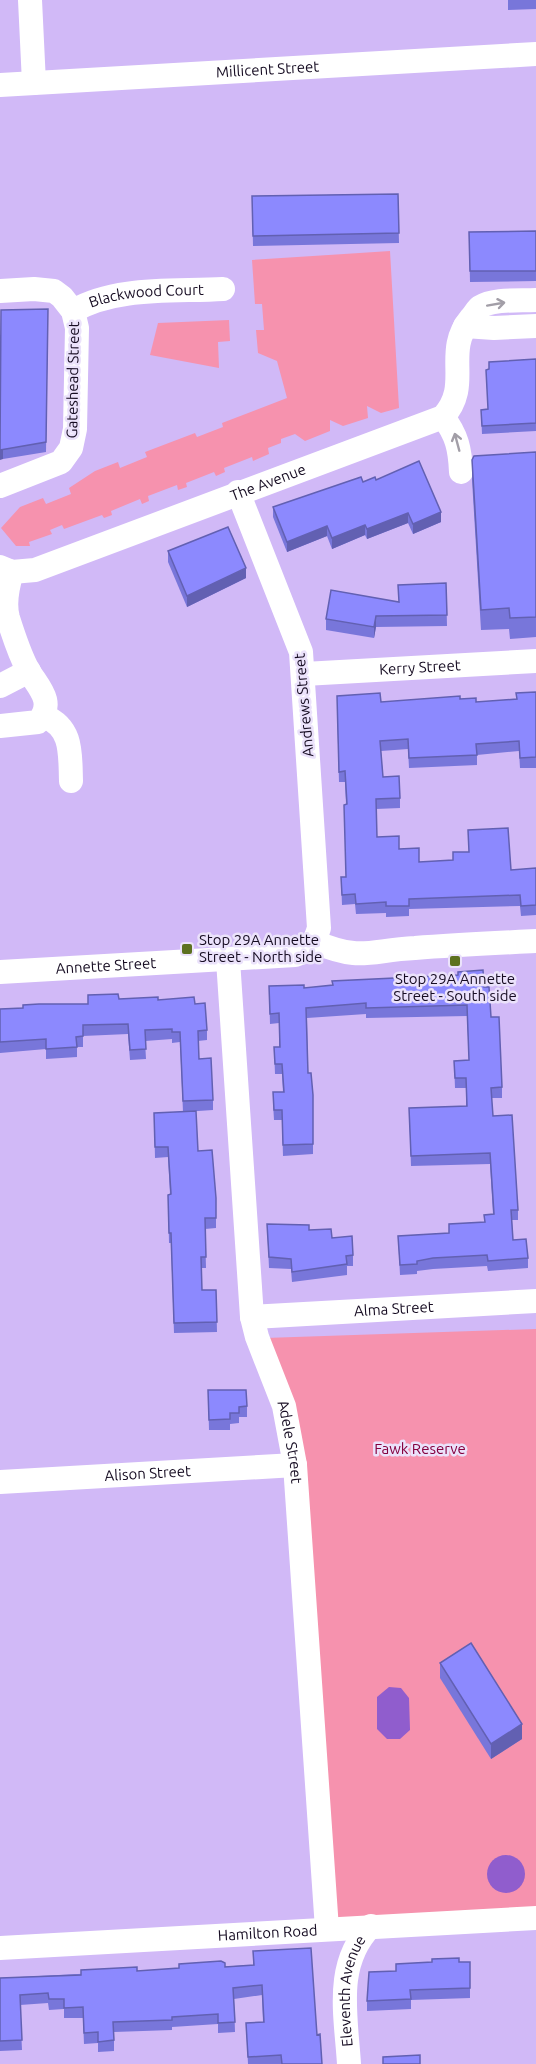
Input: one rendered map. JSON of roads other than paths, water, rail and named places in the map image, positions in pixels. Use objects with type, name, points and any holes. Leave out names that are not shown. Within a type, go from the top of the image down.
[{"type":"street","points":[[30,0],[33,83]]},
{"type":"street","name":"Millicent Street","points":[[0,85],[536,54]]},
{"type":"street","name":"Gateshead Street","points":[[0,291],[34,289],[54,291],[62,297],[73,312],[77,335],[75,429],[71,448],[61,462],[0,486]]},
{"type":"street","name":"Blackwood Court","points":[[73,312],[91,301],[119,295],[223,289]]},
{"type":"street","points":[[461,472],[460,447],[454,432],[443,417],[451,408],[458,392],[458,338],[480,307],[496,302],[536,300]]},
{"type":"street","points":[[465,326],[494,328],[536,326]]},
{"type":"street","name":"The Avenue","points":[[6,570],[35,570],[443,417]]},
{"type":"street","name":"Andrews Street","points":[[238,492],[301,652],[317,935]]},
{"type":"street","points":[[0,726],[38,722],[44,716],[45,696],[39,682],[29,671],[7,616],[6,570]]},
{"type":"street","name":"Kerry Street","points":[[304,674],[536,662]]},
{"type":"street","points":[[0,686],[29,671]]},
{"type":"street","points":[[44,716],[54,720],[67,734],[71,781]]},
{"type":"street","points":[[317,935],[343,953],[355,954],[376,954],[406,948],[536,941]]},
{"type":"street","name":"Annette Street","points":[[0,972],[295,955],[309,951],[317,935]]},
{"type":"street","name":"Adele Street","points":[[228,960],[252,1317],[257,1337],[284,1406],[295,1465],[327,1929]]},
{"type":"street","name":"Alma Street","points":[[252,1317],[536,1301]]},
{"type":"street","name":"Alison Street","points":[[0,1482],[295,1465]]},
{"type":"street","name":"Hamilton Road","points":[[0,1948],[536,1918]]},
{"type":"street","name":"Eleventh Avenue","points":[[349,2064],[344,1985],[351,1951],[357,1940],[371,1926]]},
{"type":"place","name":"Stop 29A Annette Street - North side","points":[[187,949]]},
{"type":"place","name":"Stop 29A Annette Street - South side","points":[[455,961]]},
{"type":"park label","name":"Fawk Reserve","points":[[420,1449]]}]
